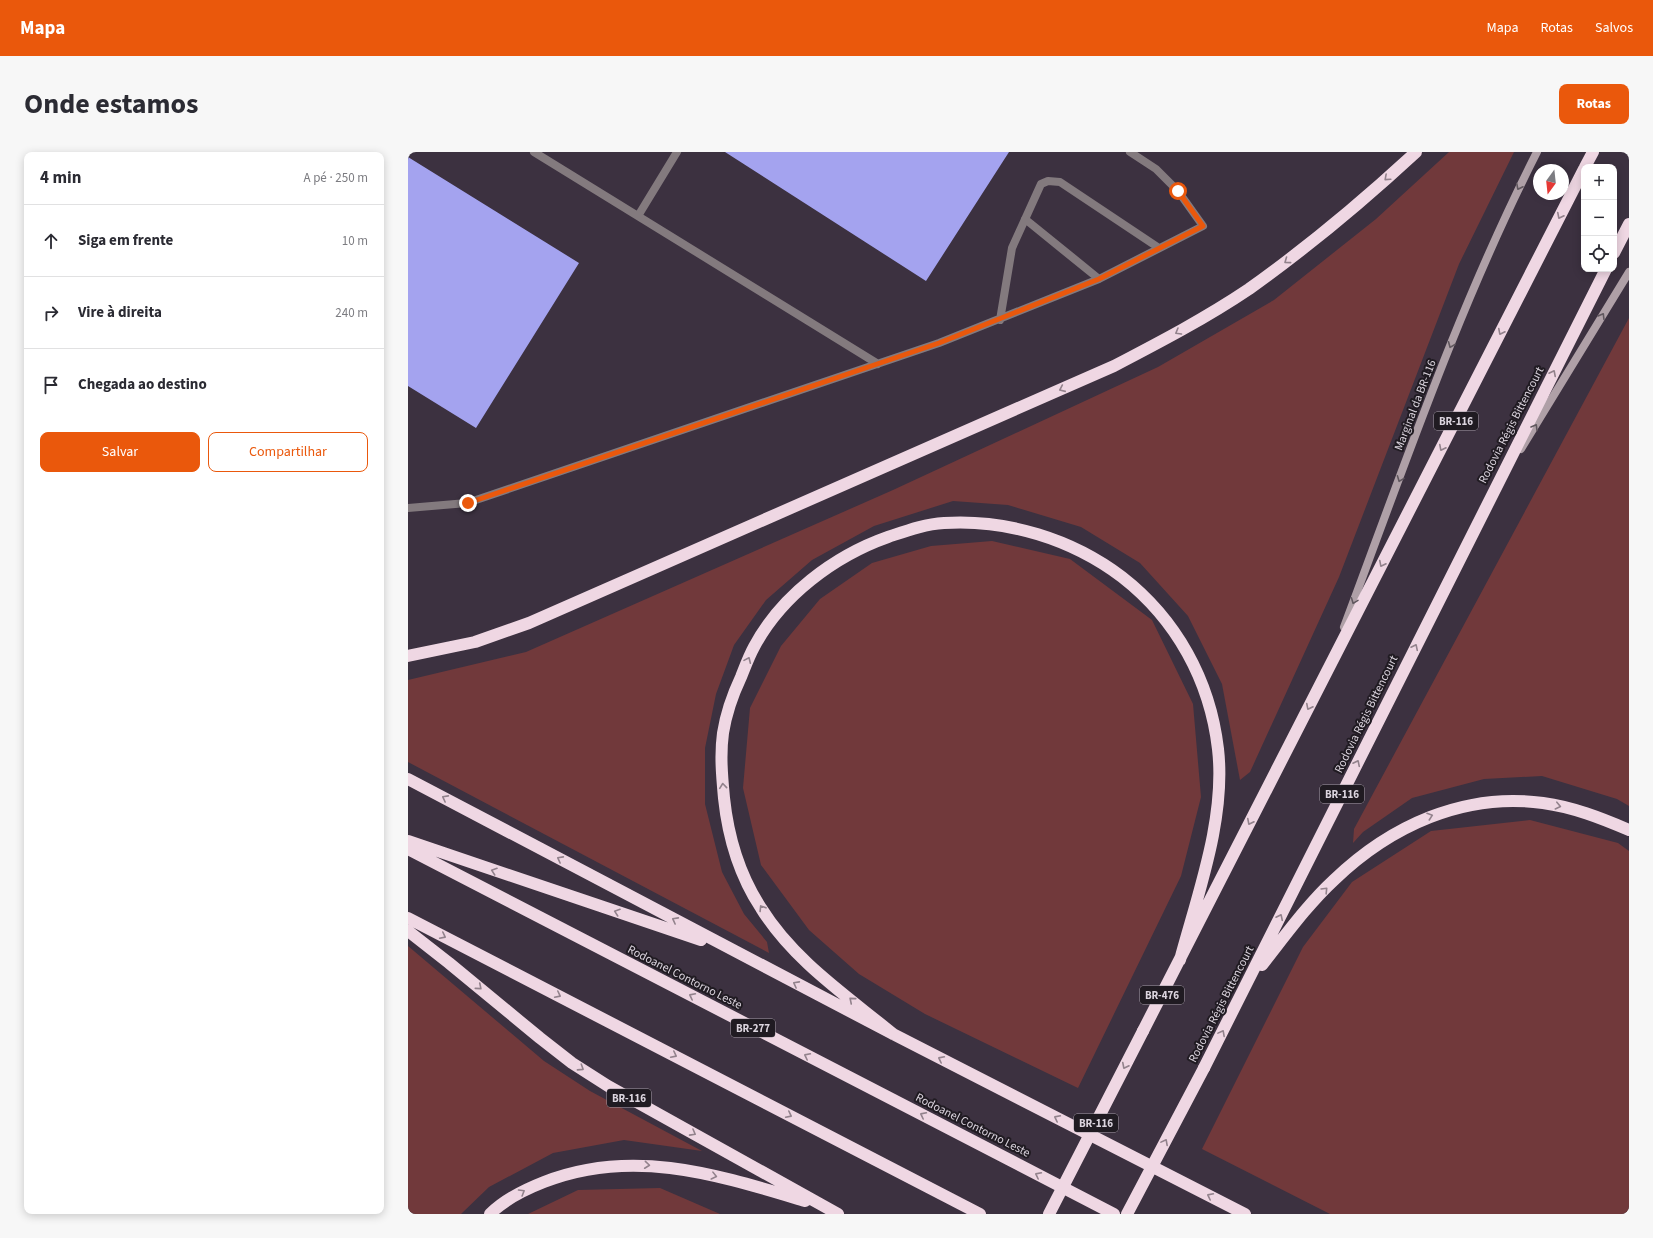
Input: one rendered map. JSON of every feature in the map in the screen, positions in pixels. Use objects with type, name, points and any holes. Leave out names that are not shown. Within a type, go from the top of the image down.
[{"type":"highway","points":[[408,656],[475,642],[529,623],[1114,366],[1177,334],[1248,289],[1317,238],[1416,152]]},
{"type":"highway","name":"BR-116","points":[[1587,164],[1593,152]]},
{"type":"highway","name":"BR-116","points":[[1180,960],[1581,176]]},
{"type":"highway","points":[[1617,247],[1629,224]]},
{"type":"highway","name":"Rodovia Régis Bittencourt","points":[[1127,1214],[1247,985],[1478,520],[1604,272]]},
{"type":"highway","points":[[893,1034],[790,946],[761,908],[741,868],[726,821],[721,771],[724,731],[735,689],[755,645],[783,606],[829,567],[865,545],[908,530],[942,523],[986,523],[1029,532],[1067,545],[1102,563],[1140,592],[1170,625],[1194,662],[1209,701],[1218,750],[1220,793],[1211,844],[1180,960]]},
{"type":"highway","points":[[408,779],[893,1034],[1245,1214]]},
{"type":"highway","points":[[1247,985],[1308,908],[1334,879],[1362,856],[1395,833],[1427,816],[1459,808],[1499,801],[1542,802],[1585,812],[1629,830]]},
{"type":"highway","points":[[408,841],[734,951]]},
{"type":"highway","name":"Rodoanel Contorno Leste","points":[[408,849],[1114,1214]]},
{"type":"highway","points":[[408,918],[980,1214]]},
{"type":"highway","name":"BR-116","points":[[408,932],[572,1063],[608,1086],[838,1214]]},
{"type":"highway","name":"BR-476","points":[[1143,1031],[1180,960]]},
{"type":"highway","name":"BR-116","points":[[1049,1214],[1143,1031]]},
{"type":"highway","points":[[490,1214],[530,1187],[566,1173],[609,1166],[641,1164],[676,1168],[707,1174],[749,1184],[826,1208]]},
{"type":"main road","name":"Marginal da BR-116","points":[[1327,672],[1480,273],[1512,202],[1537,152]]},
{"type":"main road","points":[[1478,520],[1629,272]]},
{"type":"lane","points":[[534,152],[878,364]]},
{"type":"lane","points":[[638,216],[677,152]]},
{"type":"lane","points":[[408,508],[468,503],[878,364],[1000,320],[1099,279],[1203,226],[1178,191],[1156,169],[1130,152]]},
{"type":"lane","points":[[1000,320],[1012,248],[1041,184],[1048,181],[1060,182],[1160,248]]},
{"type":"lane","points":[[1025,219],[1099,279]]},
{"type":"shaded area","points":[[1449,152],[1514,152],[1459,264],[1339,577],[1250,772],[1240,780],[1222,684],[1188,616],[1140,563],[1081,527],[1008,505],[953,501],[874,526],[812,560],[766,600],[734,645],[716,694],[705,748],[705,804],[722,872],[744,914],[767,942],[769,953],[408,762],[408,680],[526,652],[893,490],[1158,367],[1274,300],[1376,219]]},
{"type":"shaded area","points":[[1629,318],[1629,806],[1617,799],[1542,776],[1484,779],[1412,798],[1363,832],[1353,843],[1354,829]]},
{"type":"shaded area","points":[[992,541],[1070,559],[1152,620],[1193,704],[1201,797],[1181,876],[1078,1088],[925,1014],[859,974],[809,930],[761,865],[743,788],[750,708],[781,646],[820,599],[872,563],[931,546]]},
{"type":"shaded area","points":[[1530,820],[1618,843],[1629,851],[1629,1214],[1330,1214],[1202,1149],[1303,947],[1352,882],[1431,831]]},
{"type":"shaded area","points":[[408,946],[544,1061],[590,1091],[702,1151],[624,1140],[553,1153],[489,1187],[461,1214],[408,1214]]},
{"type":"shaded area","points":[[660,1188],[720,1214],[528,1214],[578,1190]]},
{"type":"building","points":[[725,152],[1009,152],[926,281]]},
{"type":"building","points":[[408,157],[579,263],[476,428],[408,386]]},
{"type":"route","points":[[468,503],[939,343],[1000,320],[1099,279],[1203,226],[1178,191]]}]
